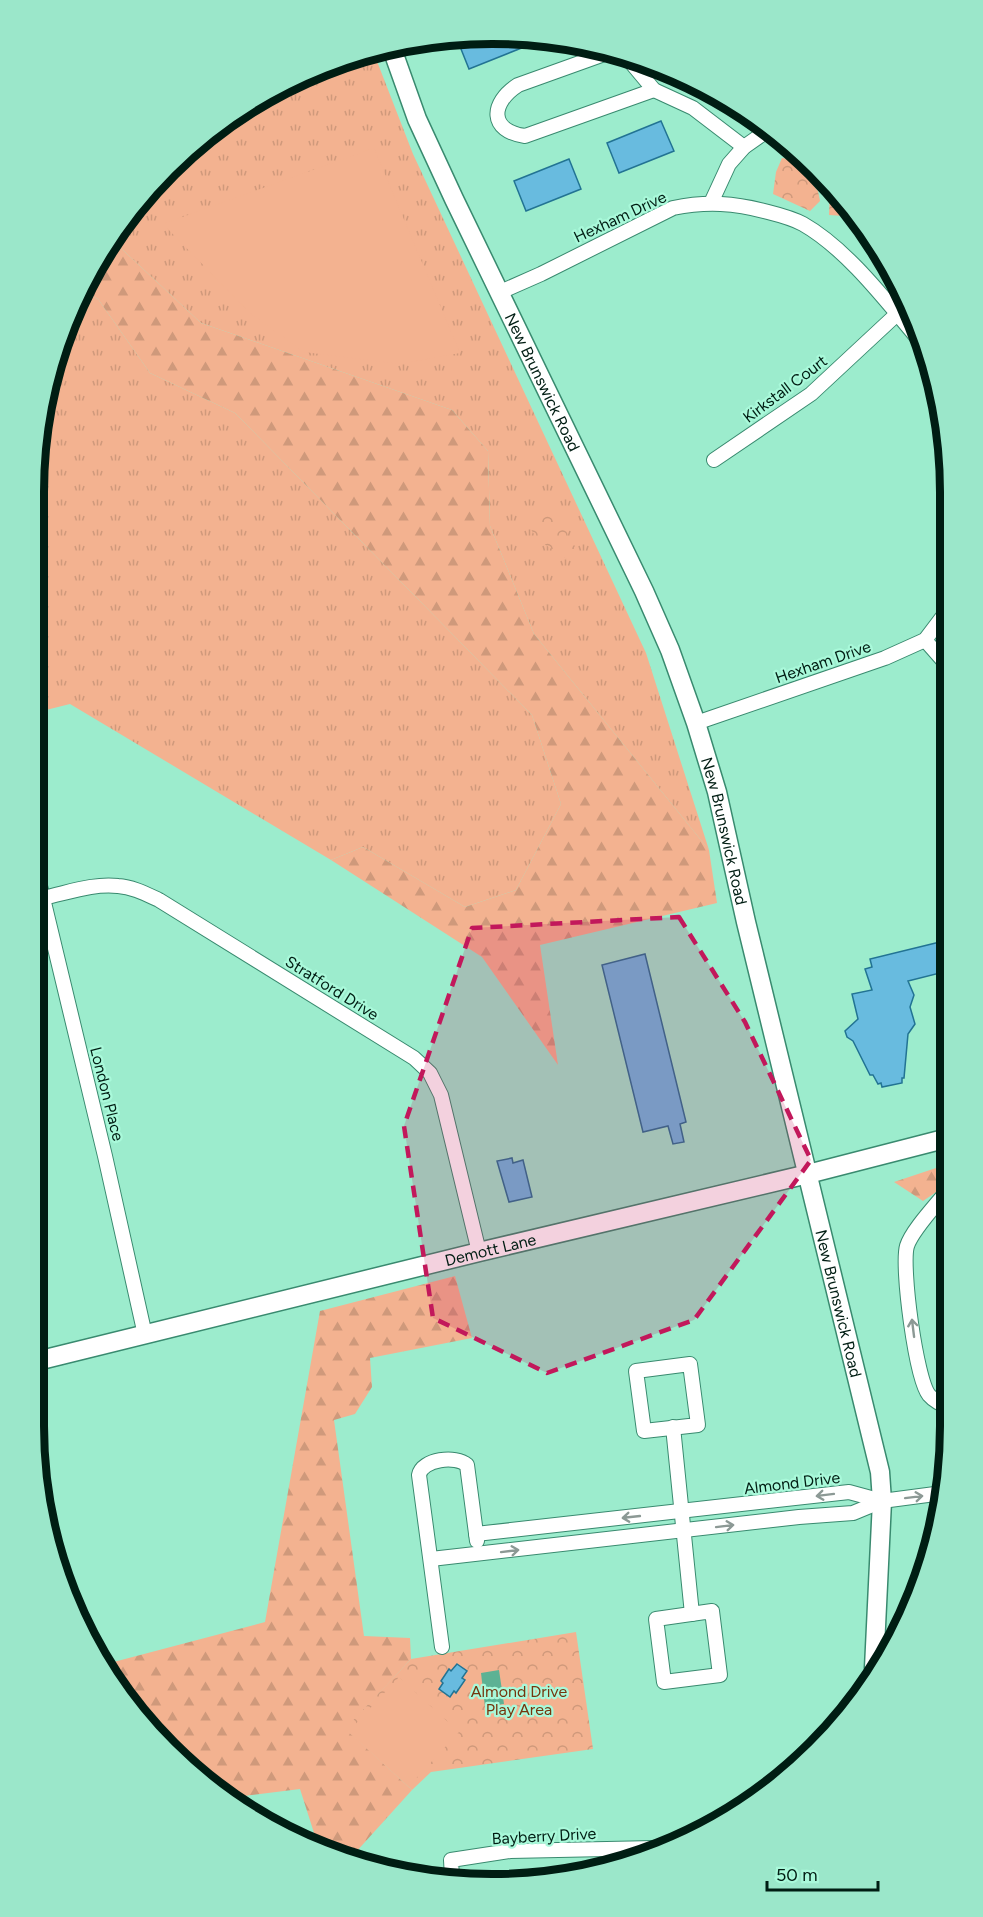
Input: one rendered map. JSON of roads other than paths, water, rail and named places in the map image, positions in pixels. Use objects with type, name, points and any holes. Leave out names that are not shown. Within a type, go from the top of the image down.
[{"type":"street","name":"New Brunswick Road","points":[[394,54],[417,119],[498,293],[644,591],[670,650],[717,792],[746,922],[878,1461],[882,1501],[875,1657]]},
{"type":"street","points":[[597,57],[518,85],[511,90],[501,102],[496,115],[504,129],[525,136],[654,90]]},
{"type":"street","points":[[634,66],[654,90],[693,108],[744,147]]},
{"type":"street","points":[[711,203],[729,164],[744,147],[762,134]]},
{"type":"street","name":"Hexham Drive","points":[[498,293],[673,208],[711,203],[740,204],[789,217],[804,224],[827,241],[861,273],[908,328]]},
{"type":"street","name":"Kirkstall Court","points":[[714,460],[811,394],[897,314]]},
{"type":"street","name":"Hexham Drive","points":[[696,723],[885,658],[925,640],[940,619]]},
{"type":"street","points":[[925,640],[940,657]]},
{"type":"street","name":"Stratford Drive","points":[[44,898],[100,885],[119,885],[143,892],[414,1058],[430,1073],[441,1095],[479,1252]]},
{"type":"street","name":"London Place","points":[[44,906],[105,1156],[145,1335]]},
{"type":"street","name":"Demott Lane","points":[[44,1359],[940,1140]]},
{"type":"street","points":[[940,1200],[911,1237],[905,1256],[917,1362],[929,1395],[940,1404]]},
{"type":"street","points":[[690,1364],[698,1425],[673,1427],[644,1431],[636,1371],[690,1364]]},
{"type":"street","points":[[673,1427],[692,1614]]},
{"type":"street","points":[[442,1647],[419,1475],[420,1470],[429,1463],[457,1460],[467,1465],[478,1555]]},
{"type":"street","name":"Almond Drive","points":[[476,1534],[849,1492],[882,1501]]},
{"type":"street","points":[[882,1501],[934,1494]]},
{"type":"street","name":"Almond Drive","points":[[431,1559],[799,1517],[853,1513],[882,1501]]},
{"type":"street","points":[[712,1611],[720,1675],[664,1682],[656,1619],[692,1614],[712,1611]]},
{"type":"street","name":"Bayberry Drive","points":[[452,1872],[451,1860],[498,1853],[640,1848]]},
{"type":"park label","name":"Almond Drive Play Area","points":[[519,1700]]}]
